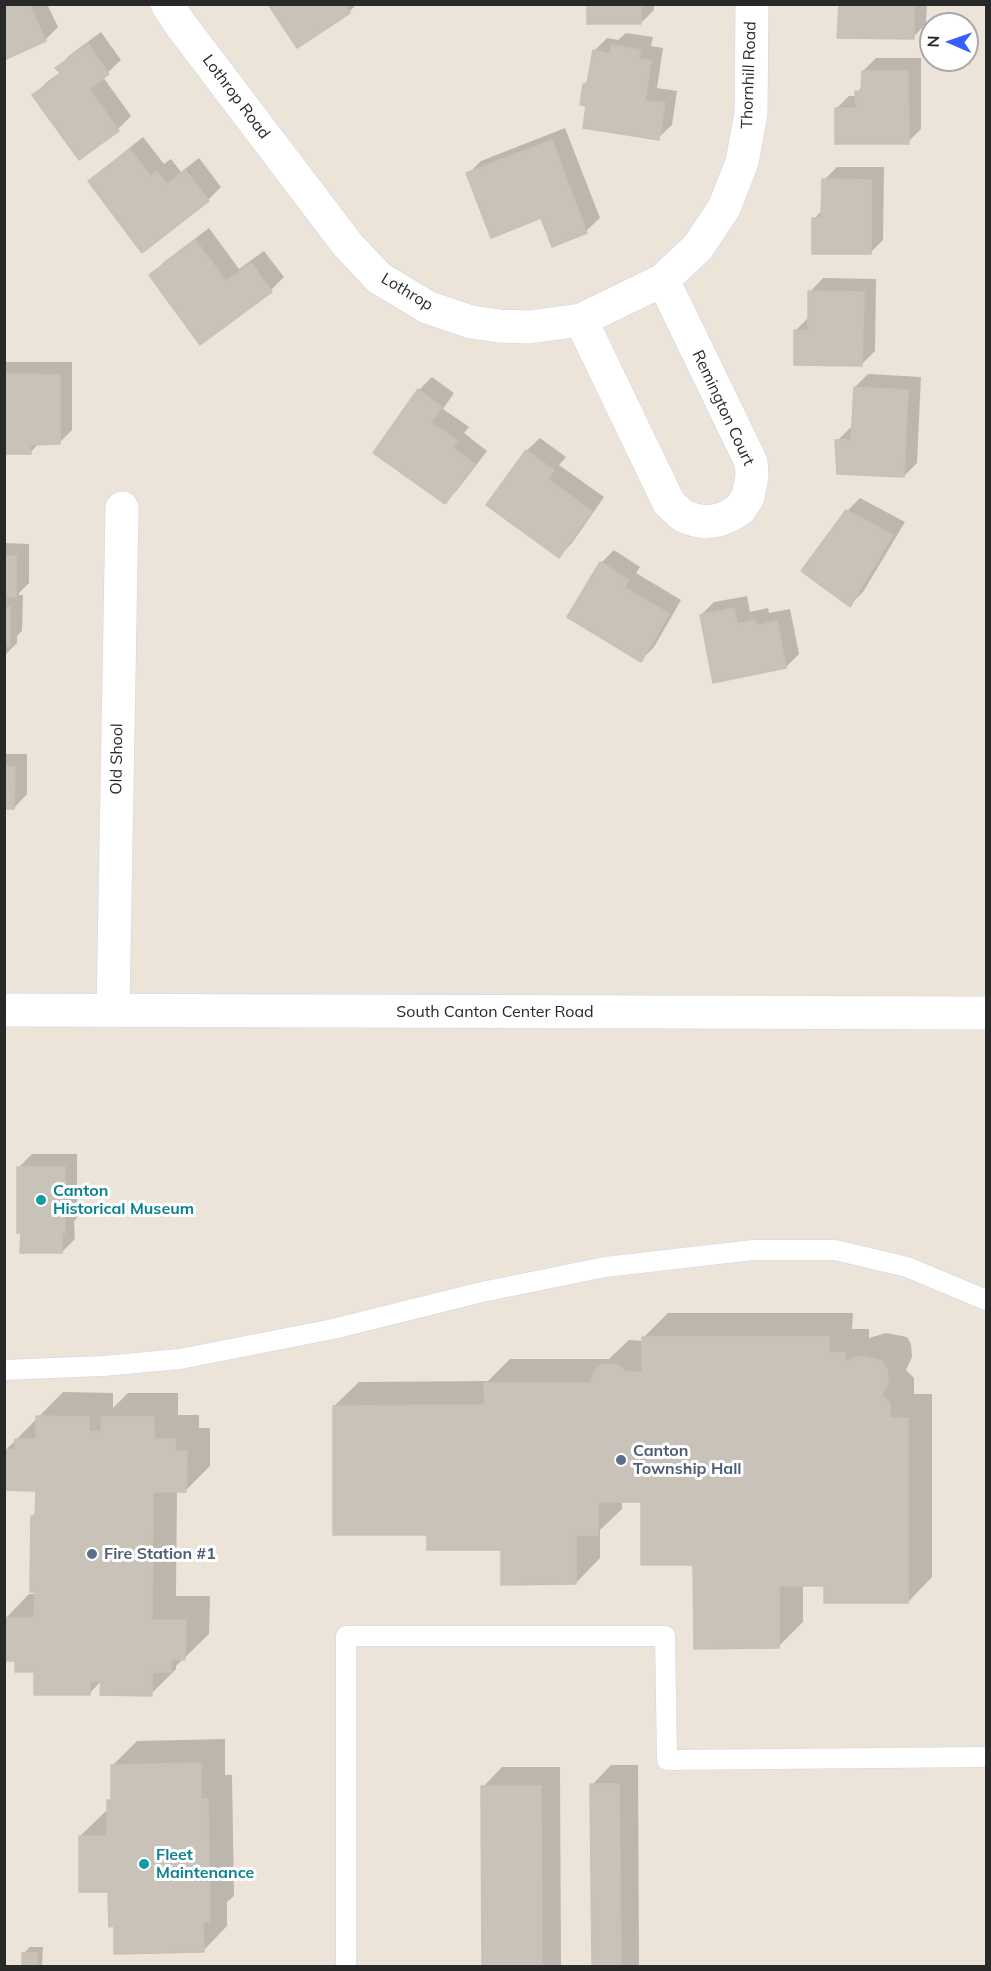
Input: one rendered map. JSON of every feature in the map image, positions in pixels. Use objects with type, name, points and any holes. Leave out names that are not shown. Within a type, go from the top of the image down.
[{"type":"street","name":"Lothrop Road","points":[[167,4],[306,189]]},
{"type":"street","name":"Thornhill Road","points":[[582,320],[663,280],[698,247],[724,208],[742,162],[751,114],[752,4]]},
{"type":"street","name":"Lothrop","points":[[306,189],[347,244],[379,278],[427,307],[471,322],[500,326],[529,327],[582,320]]},
{"type":"street","name":"Remington Court","points":[[582,320],[669,503],[682,516],[695,520],[705,522],[729,516],[740,509],[748,497],[752,476],[751,462],[663,280]]},
{"type":"street","name":"Old Shool","points":[[113,1010],[122,508]]},
{"type":"street","name":"South Canton Center Road","points":[[4,1010],[987,1013]]},
{"type":"lane","points":[[4,1370],[103,1366],[180,1359],[333,1329],[482,1292],[605,1267],[753,1250],[835,1250],[907,1267],[987,1300]]},
{"type":"lane","points":[[346,1966],[346,1636],[665,1636],[668,1760],[987,1757]]},
{"type":"building","points":[[4,4],[29,4],[46,41],[4,60]]},
{"type":"building","points":[[268,4],[344,4],[350,13],[297,48]]},
{"type":"building","points":[[587,4],[641,4],[641,24],[587,24]]},
{"type":"building","points":[[839,4],[914,4],[914,39],[837,38]]},
{"type":"building","points":[[88,44],[109,74],[89,89],[119,131],[79,160],[32,95],[61,74],[55,68]]},
{"type":"building","points":[[611,45],[640,50],[639,59],[651,61],[645,101],[665,103],[659,140],[583,128],[586,106],[580,105],[583,84],[587,84],[593,50],[610,54]]},
{"type":"building","points":[[862,71],[908,71],[909,144],[835,144],[835,108],[856,108],[855,91],[861,92]]},
{"type":"building","points":[[552,140],[587,233],[552,247],[541,218],[491,238],[466,173]]},
{"type":"building","points":[[130,149],[150,176],[157,171],[167,184],[185,170],[209,201],[142,253],[88,181]]},
{"type":"building","points":[[822,179],[871,180],[871,254],[812,254],[812,218],[821,218]]},
{"type":"building","points":[[195,240],[226,281],[251,263],[272,292],[200,345],[149,275]]},
{"type":"building","points":[[808,291],[864,292],[862,366],[794,365],[794,330],[808,331]]},
{"type":"building","points":[[4,374],[60,375],[60,444],[30,445],[31,454],[4,454]]},
{"type":"building","points":[[854,387],[908,390],[904,477],[837,474],[835,440],[851,440]]},
{"type":"building","points":[[418,389],[442,407],[431,422],[457,441],[452,447],[475,464],[445,504],[373,453]]},
{"type":"building","points":[[526,450],[554,470],[548,479],[592,511],[559,558],[486,505]]},
{"type":"building","points":[[846,510],[893,535],[850,607],[801,571]]},
{"type":"building","points":[[4,556],[16,556],[16,597],[6,597],[6,608],[10,607],[10,646],[5,646],[5,658]]},
{"type":"building","points":[[600,562],[629,580],[624,587],[669,614],[641,662],[567,617]]},
{"type":"building","points":[[734,608],[737,624],[755,620],[757,626],[777,621],[786,668],[713,683],[700,615]]},
{"type":"building","points":[[4,766],[15,767],[14,809],[4,809]]},
{"type":"building","name":"Canton Historical Museum","points":[[17,1167],[65,1167],[65,1233],[62,1233],[62,1253],[20,1253],[21,1233],[17,1233]]},
{"type":"building","name":"Canton Township Hall","points":[[642,1337],[829,1337],[829,1353],[845,1353],[845,1362],[861,1356],[882,1361],[887,1369],[888,1383],[882,1395],[890,1403],[890,1418],[908,1418],[908,1603],[824,1603],[824,1586],[779,1586],[779,1648],[694,1649],[693,1565],[641,1565],[641,1502],[598,1502],[598,1535],[576,1535],[576,1584],[501,1585],[501,1550],[427,1550],[427,1535],[333,1535],[333,1406],[485,1405],[484,1383],[590,1383],[595,1370],[603,1364],[618,1365],[626,1372],[642,1372]]},
{"type":"building","name":"Fire Station #1","points":[[36,1416],[89,1417],[89,1431],[101,1432],[102,1417],[154,1417],[154,1439],[175,1439],[175,1451],[187,1451],[186,1492],[153,1492],[152,1620],[186,1620],[185,1660],[171,1660],[172,1672],[152,1672],[152,1696],[100,1695],[101,1681],[90,1681],[90,1695],[34,1695],[34,1672],[15,1672],[15,1661],[4,1661],[4,1618],[34,1618],[35,1592],[30,1592],[31,1516],[35,1516],[36,1491],[4,1490],[4,1450],[15,1450],[15,1439],[36,1439]]},
{"type":"building","name":"Fleet Maintenance","points":[[201,1763],[201,1799],[208,1799],[210,1922],[203,1922],[204,1952],[114,1954],[114,1926],[109,1927],[108,1892],[79,1892],[79,1836],[107,1836],[107,1800],[111,1800],[111,1765]]},
{"type":"building","points":[[590,1784],[619,1784],[621,1966],[592,1966]]},
{"type":"building","points":[[481,1786],[541,1786],[542,1966],[482,1966]]},
{"type":"building","points":[[22,1953],[37,1953],[37,1966],[22,1966]]},
{"type":"place","name":"Canton Historical Museum","points":[[41,1200]]},
{"type":"place","name":"Canton Township Hall","points":[[621,1460]]},
{"type":"place","name":"Fire Station #1","points":[[92,1554]]},
{"type":"place","name":"Fleet Maintenance","points":[[144,1864]]}]
